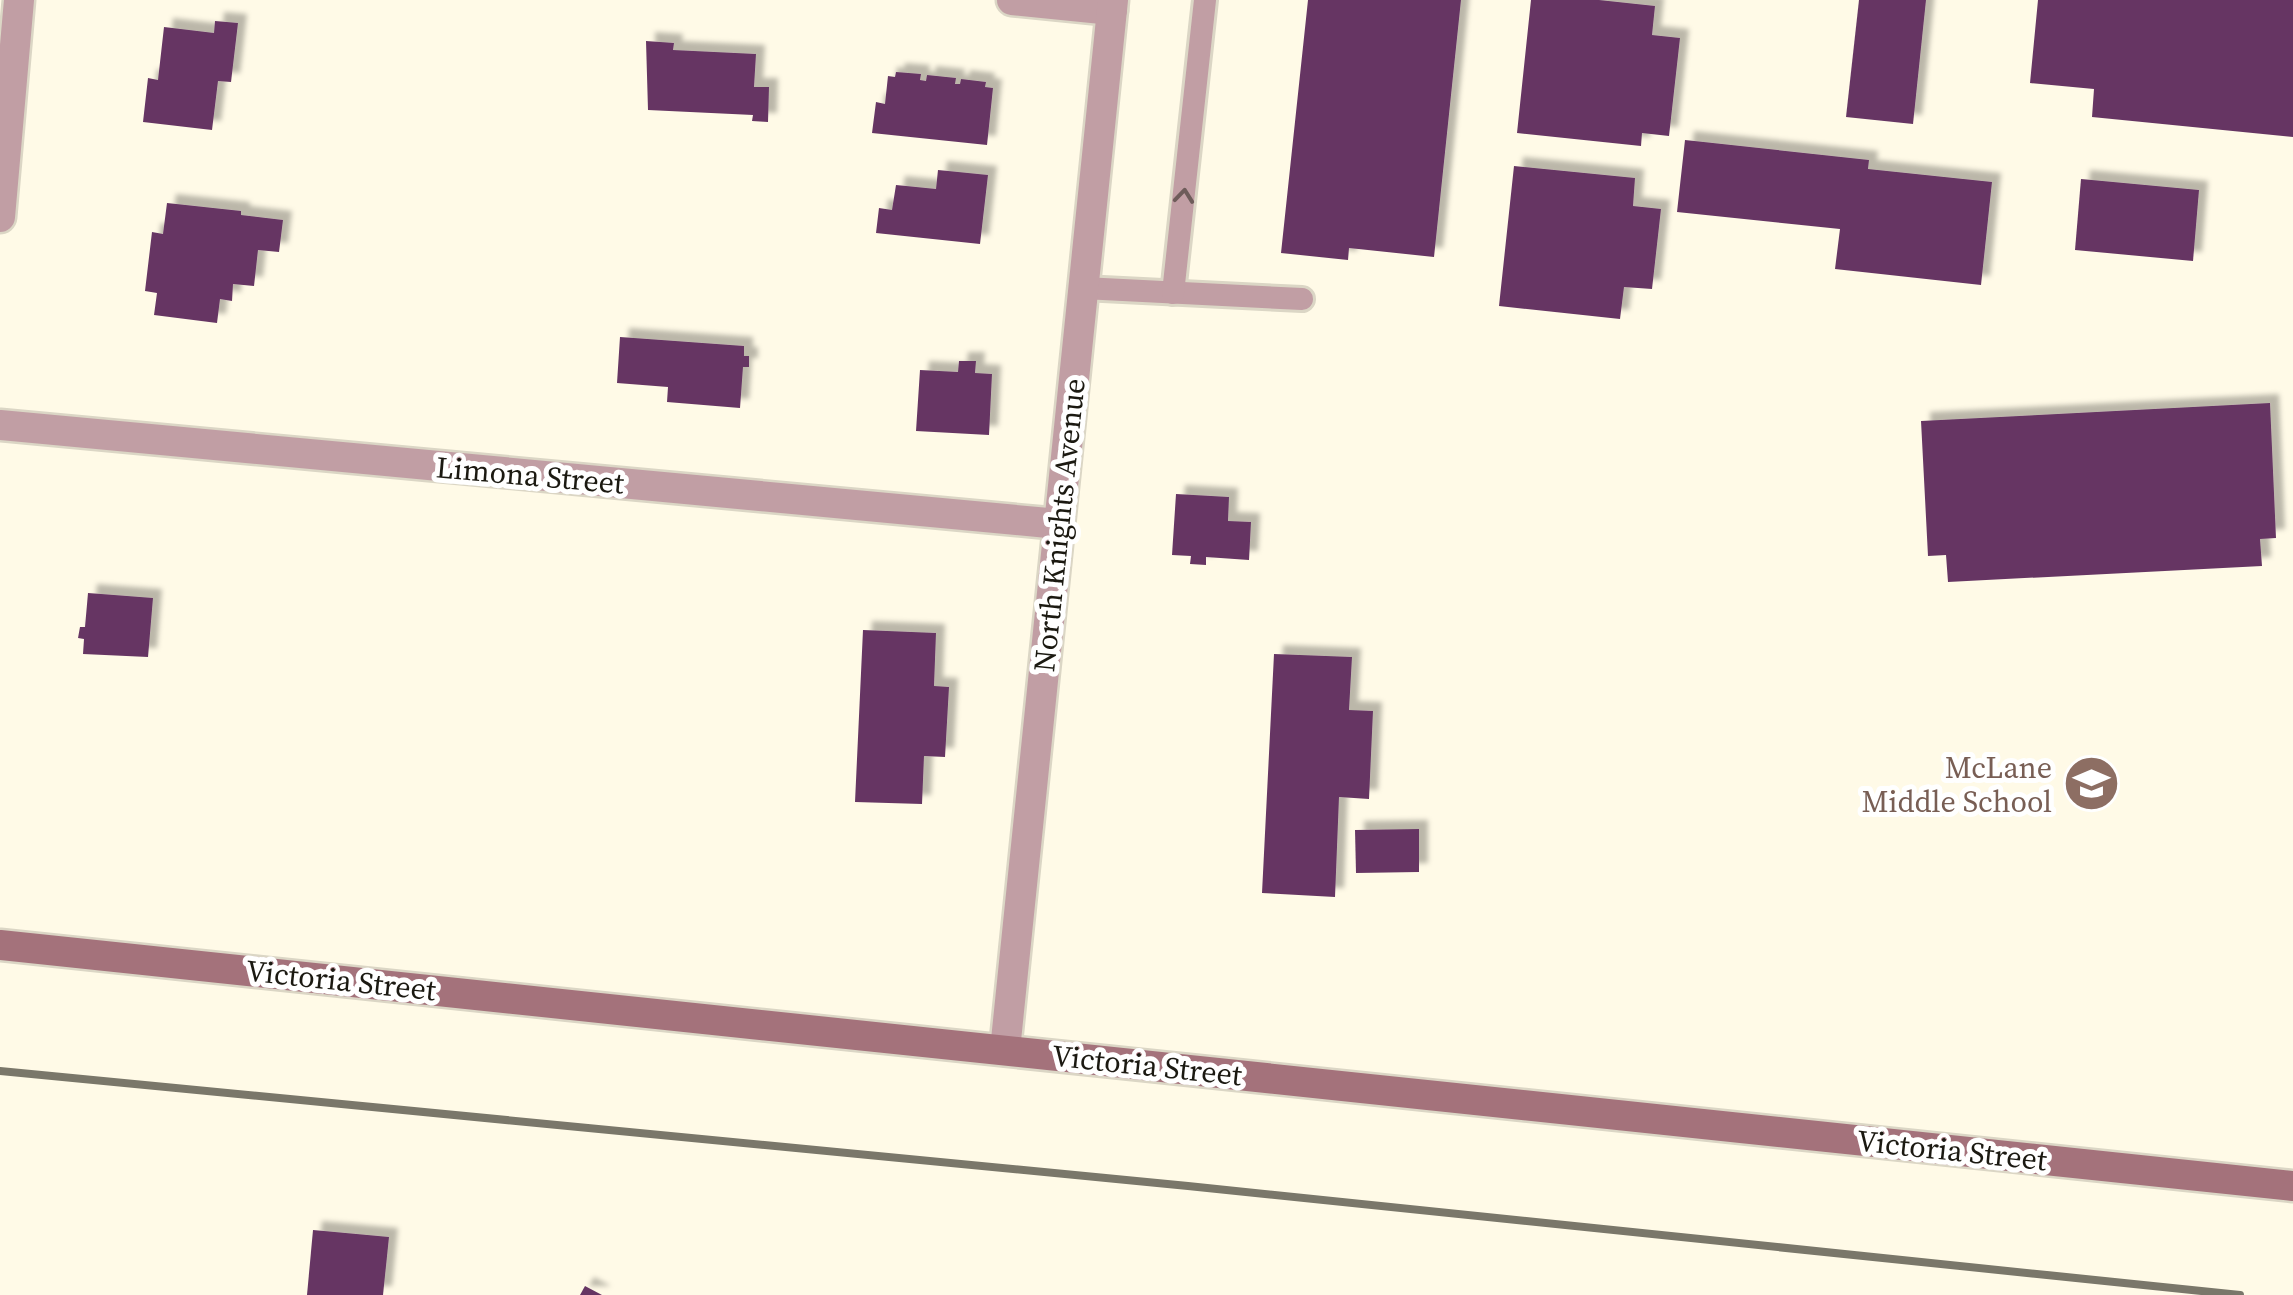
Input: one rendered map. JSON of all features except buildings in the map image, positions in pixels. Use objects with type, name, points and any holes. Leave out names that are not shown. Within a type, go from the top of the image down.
[{"type":"street","points":[[0,218],[20,0]]},
{"type":"street","points":[[1012,0],[1113,5]]},
{"type":"street","name":"North Knights Avenue","points":[[1005,1050],[1113,5]]},
{"type":"street","name":"Limona Street","points":[[0,426],[1059,524]]},
{"type":"street","name":"Victoria Street","points":[[0,944],[2293,1186]]},
{"type":"lane","points":[[1173,293],[1204,0]]},
{"type":"lane","points":[[1084,288],[1302,299]]},
{"type":"railway","points":[[0,1071],[1188,1186],[2240,1295]]},
{"type":"place","name":"McLane Middle School","points":[[2091,784]]}]
